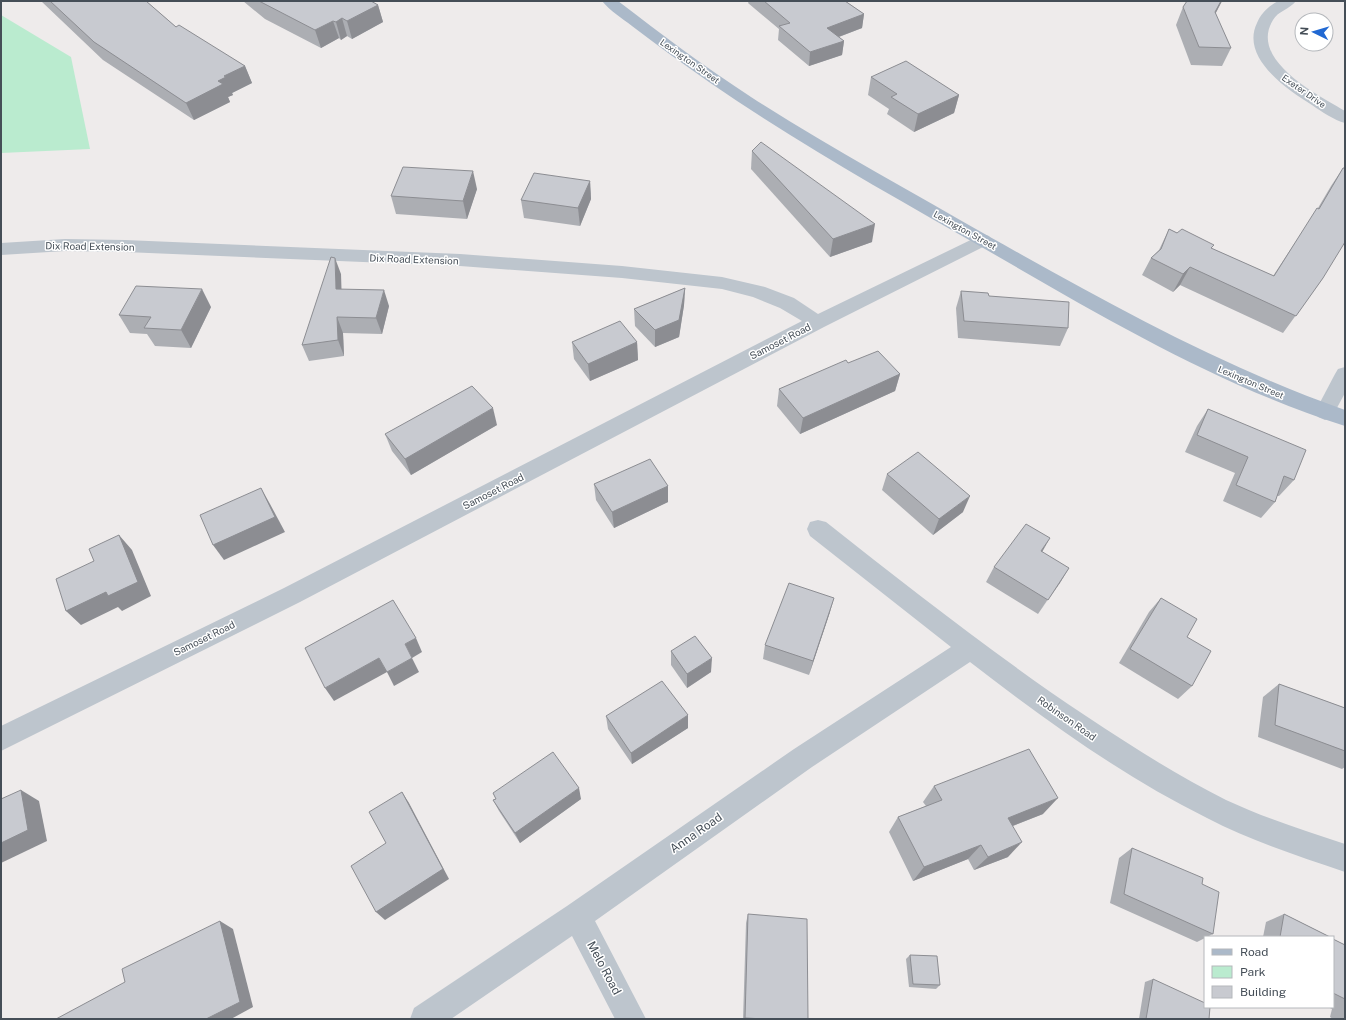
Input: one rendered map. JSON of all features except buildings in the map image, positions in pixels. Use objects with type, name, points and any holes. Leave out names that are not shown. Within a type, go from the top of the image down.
[{"type":"main road","name":"Lexington Street","points":[[609,1],[705,72],[771,116],[879,182],[1083,297],[1209,363],[1270,391],[1345,418]]},
{"type":"street","name":"Exeter Drive","points":[[1289,1],[1271,12],[1263,22],[1260,35],[1262,49],[1271,64],[1287,81],[1345,118]]},
{"type":"street","name":"Samoset Road","points":[[1,739],[292,595],[817,322],[983,240]]},
{"type":"street","name":"Dix Road Extension","points":[[1,249],[65,245],[125,246],[460,260],[622,272],[722,283],[751,290],[787,303],[817,322]]},
{"type":"street","points":[[1325,412],[1345,374]]},
{"type":"street","name":"Robinson Road","points":[[818,529],[970,648],[1111,749],[1200,800],[1262,828],[1345,858]]},
{"type":"street","name":"Anna Road","points":[[425,1019],[577,916],[803,758],[970,648]]},
{"type":"street","name":"Melo Road","points":[[577,916],[631,1019]]},
{"type":"green space","points":[[1,15],[71,57],[90,149],[1,153]]}]
